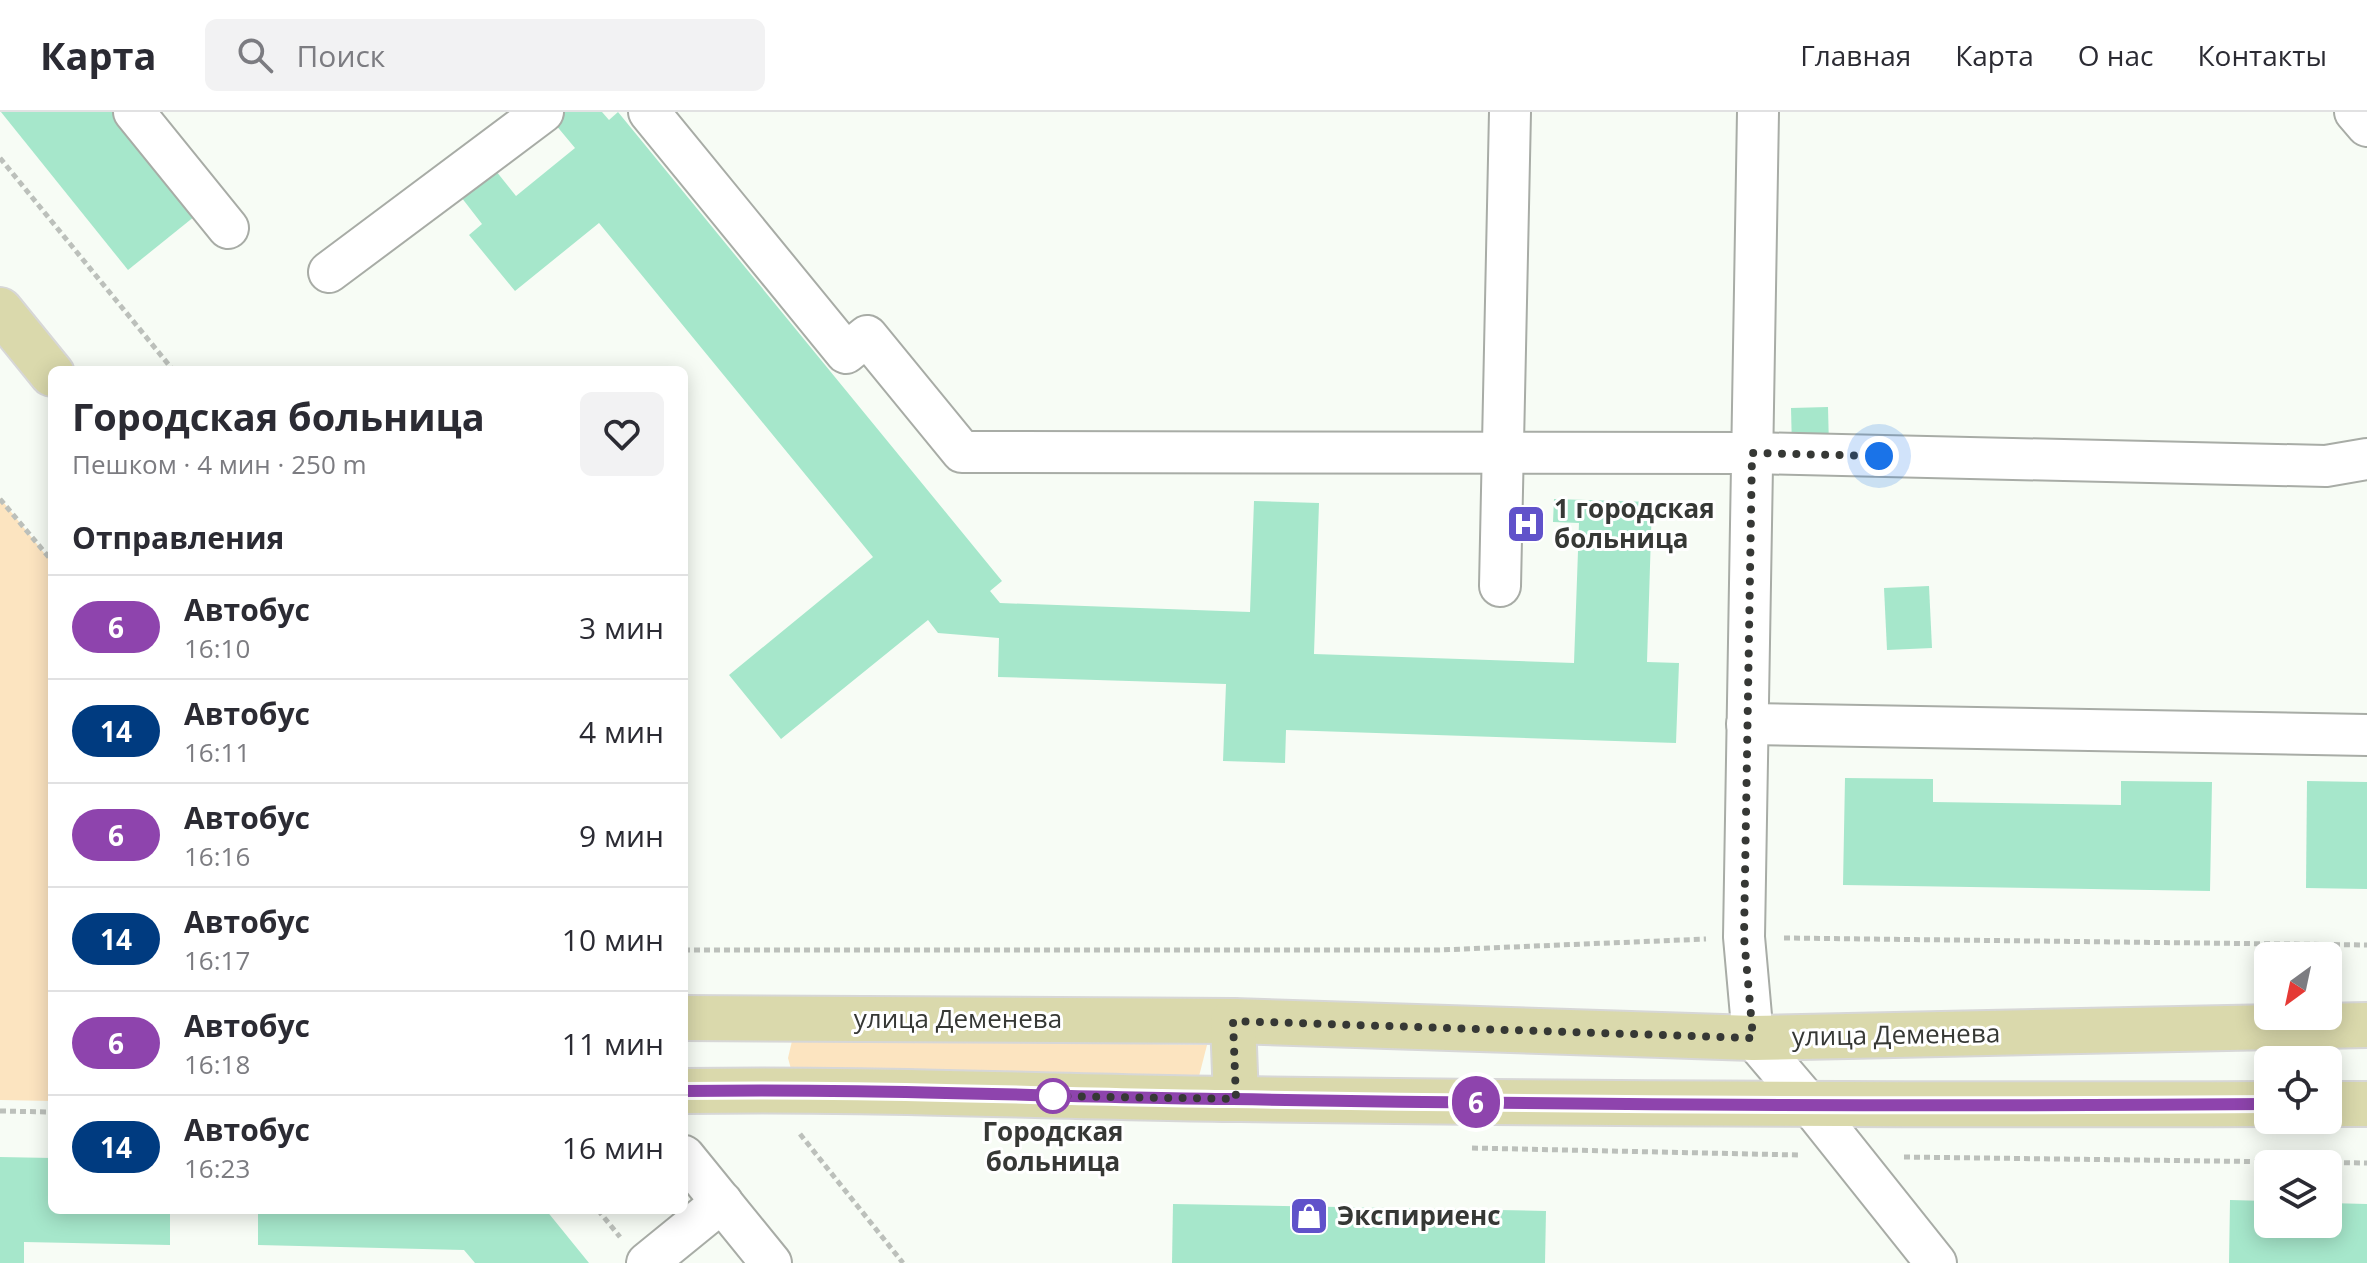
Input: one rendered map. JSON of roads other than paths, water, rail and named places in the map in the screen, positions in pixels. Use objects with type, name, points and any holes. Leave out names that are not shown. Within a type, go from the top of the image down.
[{"type":"main road","points":[[0,310],[48,369]]},
{"type":"main road","name":"улица Деменева","points":[[688,1018],[1233,1021],[1753,1038],[2367,1025]]},
{"type":"main road","points":[[1233,1021],[1236,1099]]},
{"type":"main road","points":[[688,1091],[1810,1105],[2254,1104]]},
{"type":"main road","points":[[2342,1104],[2367,1104]]},
{"type":"street","points":[[134,112],[228,228]]},
{"type":"street","points":[[329,272],[543,112]]},
{"type":"street","points":[[649,112],[846,353],[867,336],[962,452],[1752,453],[2326,466],[2367,459]]},
{"type":"street","points":[[1500,586],[1510,112]]},
{"type":"street","points":[[1758,112],[1744,937],[1753,1038],[1936,1263]]},
{"type":"street","points":[[2355,112],[2367,126]]},
{"type":"street","points":[[1747,724],[2367,735]]},
{"type":"street","points":[[688,1161],[771,1263]]},
{"type":"street","points":[[647,1263],[722,1202]]},
{"type":"place","name":"1 городская больница","points":[[1526,524]]},
{"type":"place","name":"Городская больница","points":[[1053,1096]]},
{"type":"place","name":"Экспириенс","points":[[1309,1216]]}]
